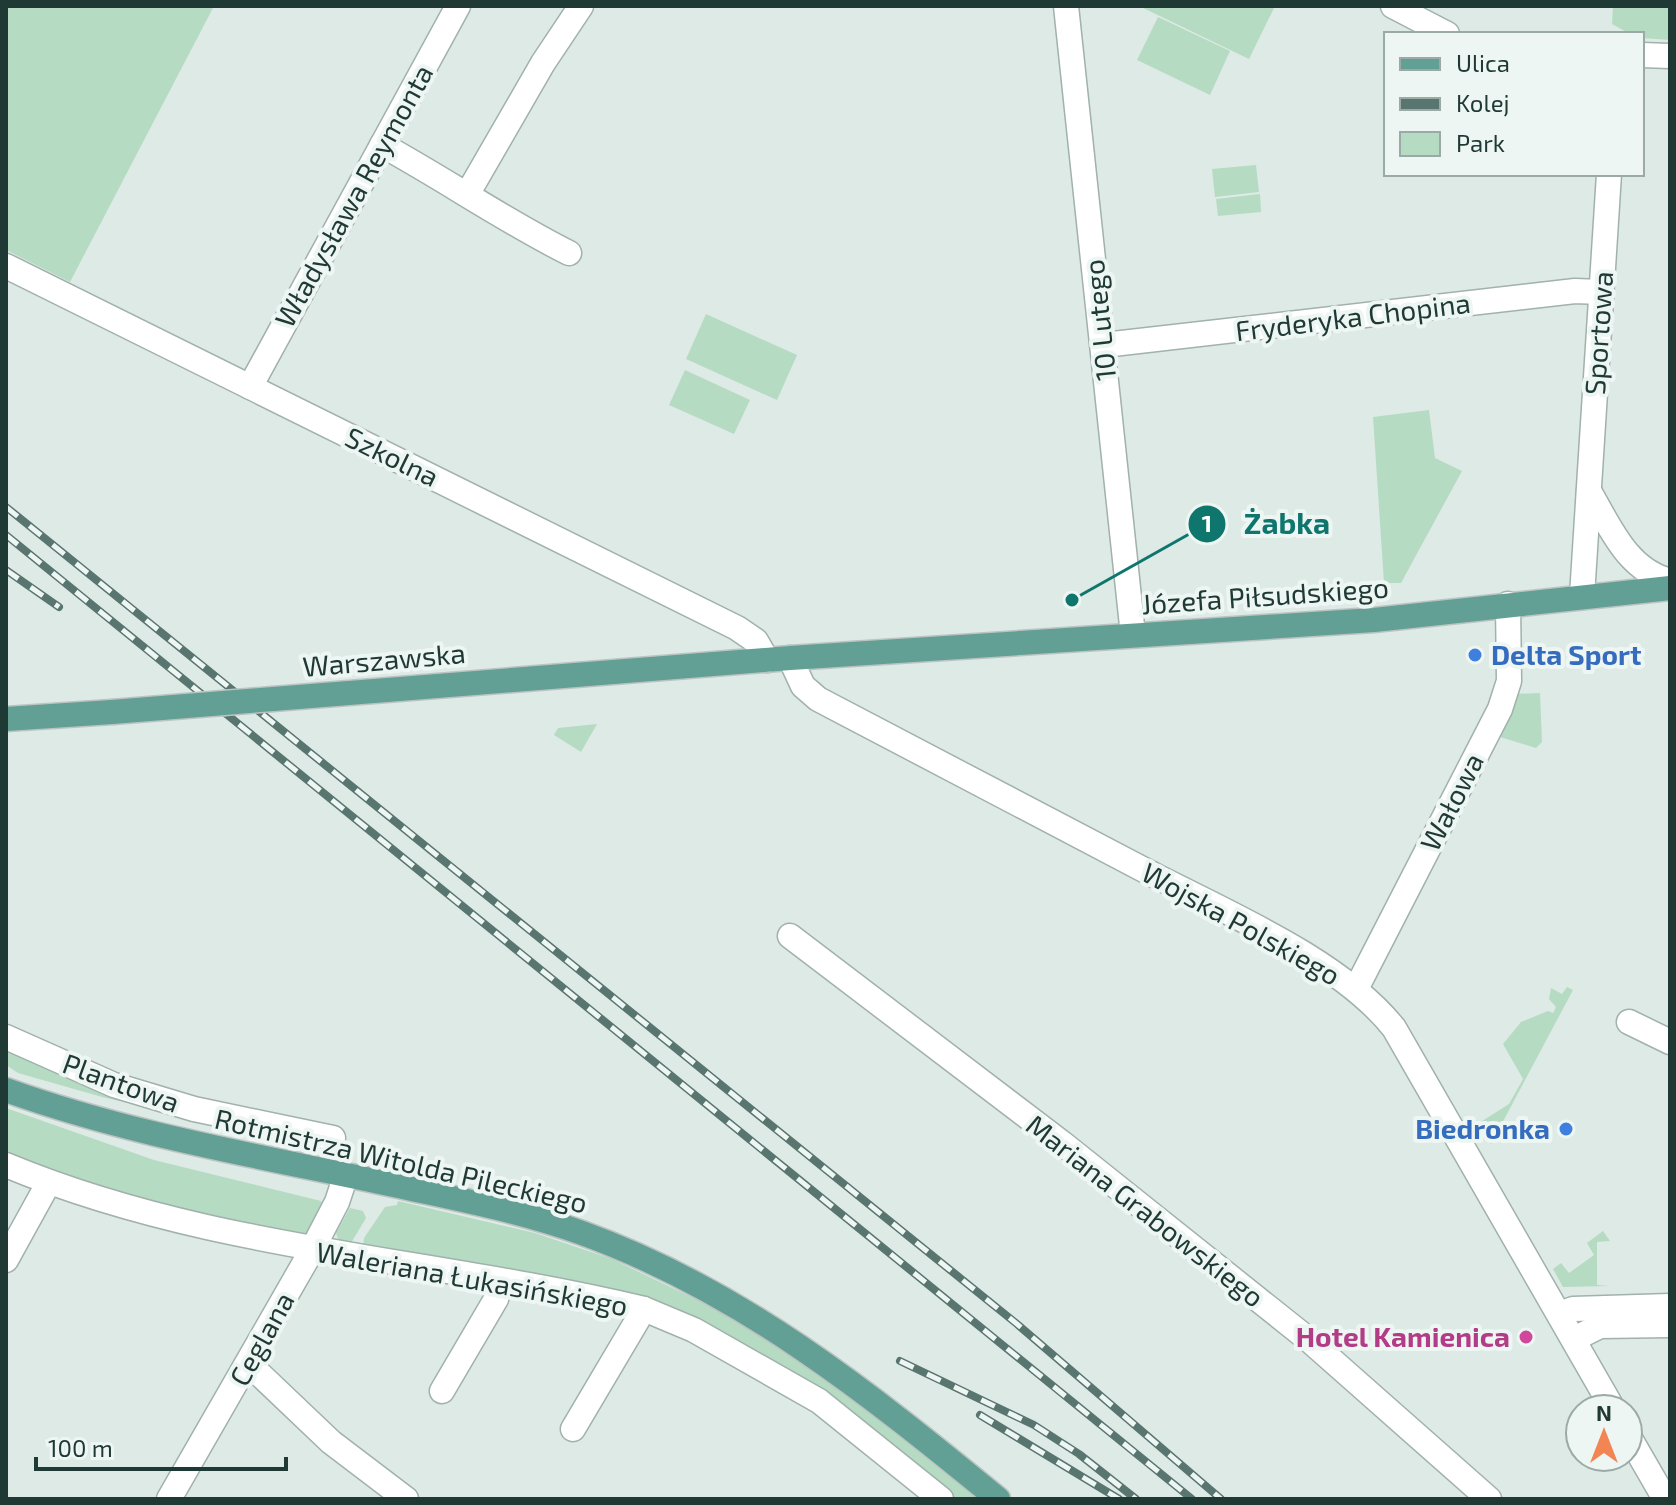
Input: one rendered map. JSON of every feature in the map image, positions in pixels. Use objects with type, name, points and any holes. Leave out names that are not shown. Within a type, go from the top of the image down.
[{"type":"main road","name":"Józefa Piłsudskiego","points":[[779,659],[1374,620],[1670,588]]},
{"type":"main road","name":"Warszawska","points":[[6,719],[779,659]]},
{"type":"main road","name":"Rotmistrza Witolda Pileckiego","points":[[6,1090],[133,1128],[532,1217],[580,1232],[664,1267],[768,1325],[827,1364],[998,1499]]},
{"type":"street","name":"Władysława Reymonta","points":[[250,387],[458,6]]},
{"type":"street","points":[[468,193],[543,63],[581,6]]},
{"type":"street","name":"10 Lutego","points":[[1066,6],[1133,635]]},
{"type":"street","points":[[1393,6],[1443,32]]},
{"type":"street","points":[[1644,55],[1670,56]]},
{"type":"street","points":[[382,145],[468,193],[511,224],[569,253]]},
{"type":"street","name":"Sportowa","points":[[1582,596],[1609,176]]},
{"type":"street","name":"Szkolna","points":[[6,266],[737,628],[779,659]]},
{"type":"street","name":"Fryderyka Chopina","points":[[1104,345],[1575,291],[1601,292]]},
{"type":"street","points":[[1589,491],[1637,566],[1670,581]]},
{"type":"street","name":"Wałowa","points":[[1356,989],[1500,709],[1509,681],[1508,604]]},
{"type":"street","name":"Wojska Polskiego","points":[[779,659],[818,699],[1274,937],[1356,989],[1394,1028],[1604,1393]]},
{"type":"street","name":"Mariana Grabowskiego","points":[[790,936],[1062,1143],[1309,1340],[1489,1499]]},
{"type":"street","points":[[1629,1022],[1670,1042]]},
{"type":"street","name":"Plantowa","points":[[6,1037],[141,1093],[194,1109],[333,1138]]},
{"type":"street","name":"Waleriana Łukasińskiego","points":[[6,1165],[139,1212],[312,1250],[644,1309],[694,1330],[819,1401],[941,1499]]},
{"type":"street","name":"Ceglana","points":[[169,1499],[312,1250],[337,1202],[346,1175]]},
{"type":"street","points":[[6,1260],[49,1182]]},
{"type":"street","points":[[442,1391],[496,1299],[501,1282]]},
{"type":"street","points":[[1560,1314],[1573,1309],[1670,1306]]},
{"type":"street","points":[[573,1429],[644,1309]]},
{"type":"street","points":[[1574,1339],[1600,1326],[1670,1325]]},
{"type":"street","points":[[249,1364],[331,1442],[403,1498]]},
{"type":"street","points":[[1644,1463],[1665,1499]]},
{"type":"green space","points":[[6,6],[214,6],[70,282],[6,250]]},
{"type":"green space","points":[[1139,6],[1275,6],[1249,59]]},
{"type":"green space","points":[[1613,6],[1670,6],[1670,40],[1644,38],[1644,32],[1626,32],[1612,24]]},
{"type":"green space","points":[[1158,17],[1230,51],[1210,95],[1137,60]]},
{"type":"green space","points":[[1256,165],[1259,192],[1215,197],[1212,169]]},
{"type":"green space","points":[[1260,194],[1261,212],[1218,216],[1216,199]]},
{"type":"green space","points":[[706,314],[797,355],[777,400],[686,359]]},
{"type":"green space","points":[[685,370],[750,400],[734,434],[669,405]]},
{"type":"green space","points":[[1429,410],[1435,458],[1462,471],[1401,583],[1384,583],[1373,417]]},
{"type":"green space","points":[[1540,693],[1542,742],[1536,748],[1500,737],[1515,694]]},
{"type":"green space","points":[[597,724],[581,752],[554,735],[558,728]]},
{"type":"green space","points":[[1567,987],[1573,990],[1491,1144],[1479,1123],[1509,1104],[1523,1079],[1503,1044],[1521,1022],[1548,1011],[1553,1013],[1556,1007],[1549,999],[1551,988],[1562,994]]},
{"type":"green space","points":[[6,1043],[324,1147],[102,1097],[18,1073],[6,1065]]},
{"type":"green space","points":[[6,1108],[154,1160],[321,1201],[323,1207],[305,1238],[180,1214],[6,1155]]},
{"type":"green space","points":[[398,1201],[535,1233],[612,1259],[739,1320],[805,1361],[981,1499],[952,1499],[677,1315],[363,1247],[364,1238],[385,1207],[397,1205]]},
{"type":"green space","points":[[350,1208],[363,1211],[366,1218],[348,1248],[340,1244],[336,1233]]},
{"type":"green space","points":[[1603,1231],[1610,1241],[1597,1242],[1597,1285],[1609,1286],[1563,1287],[1553,1269],[1561,1263],[1569,1273],[1594,1255],[1587,1243]]},
{"type":"railway","points":[[6,507],[1017,1324],[1221,1499]]},
{"type":"railway","points":[[6,535],[1192,1499]]},
{"type":"railway","points":[[6,570],[59,607]]},
{"type":"railway","points":[[900,1361],[1034,1425],[1079,1454],[1136,1499]]},
{"type":"railway","points":[[980,1415],[1119,1499]]},
{"type":"place","name":"Żabka","points":[[1072,600]]},
{"type":"place","name":"Delta Sport","points":[[1475,655]]},
{"type":"place","name":"Biedronka","points":[[1566,1129]]},
{"type":"place","name":"Hotel Kamienica","points":[[1526,1337]]}]
